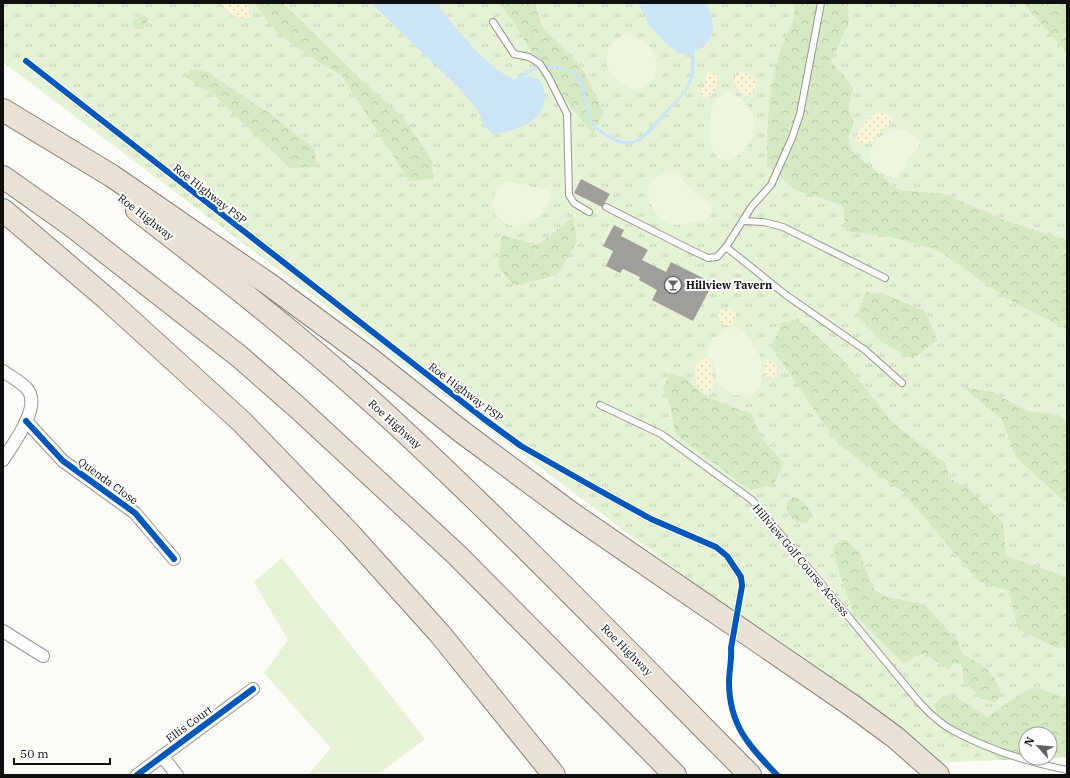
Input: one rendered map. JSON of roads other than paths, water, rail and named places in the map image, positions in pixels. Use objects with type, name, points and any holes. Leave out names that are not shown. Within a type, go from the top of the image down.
[{"type":"highway","points":[[3,110],[112,176],[270,285],[369,358],[462,432],[571,513],[854,707],[896,738],[938,775]]},
{"type":"highway","name":"Roe Highway","points":[[3,114],[79,166],[213,269],[313,351],[392,420],[487,510],[750,775]]},
{"type":"highway","points":[[3,177],[70,226],[240,357],[297,407],[457,555],[675,775]]},
{"type":"highway","points":[[3,210],[107,299],[242,422],[350,534],[440,634],[554,775]]},
{"type":"street","points":[[3,371],[28,390],[32,404],[26,421],[3,460]]},
{"type":"street","name":"Quenda Close","points":[[26,421],[63,461],[135,513],[174,559]]},
{"type":"street","points":[[3,631],[43,656]]},
{"type":"street","name":"Ellis Court","points":[[137,775],[253,689]]},
{"type":"street","points":[[162,756],[177,775]]},
{"type":"lane","points":[[606,207],[708,258],[717,257],[726,247],[743,221],[771,184],[792,138],[800,114],[821,3]]},
{"type":"lane","points":[[493,22],[514,54],[530,57],[540,64],[564,105],[569,124],[569,195],[574,203],[589,212]]},
{"type":"lane","points":[[743,221],[764,222],[783,227],[885,278]]},
{"type":"lane","points":[[726,247],[786,295],[865,350],[902,383]]},
{"type":"lane","name":"Hillview Golf Course Access","points":[[600,405],[660,434],[752,500],[933,717],[953,731],[1029,762],[1067,770]]},
{"type":"water","points":[[371,3],[435,3],[482,56],[503,73],[515,80],[527,70],[544,65],[563,67],[572,71],[582,82],[585,89],[589,112],[595,124],[604,132],[615,138],[626,141],[635,140],[644,134],[684,91],[690,77],[691,68],[690,53],[679,54],[666,43],[650,26],[638,3],[706,3],[710,10],[713,24],[707,43],[694,52],[695,63],[693,78],[686,91],[650,133],[636,143],[628,144],[618,143],[597,130],[589,119],[582,92],[575,77],[569,71],[560,68],[538,70],[523,78],[530,76],[540,80],[545,95],[544,105],[534,119],[527,124],[510,131],[493,134],[484,126],[478,111],[460,89]]},
{"type":"place","name":"Hillview Tavern","points":[[673,285]]}]
